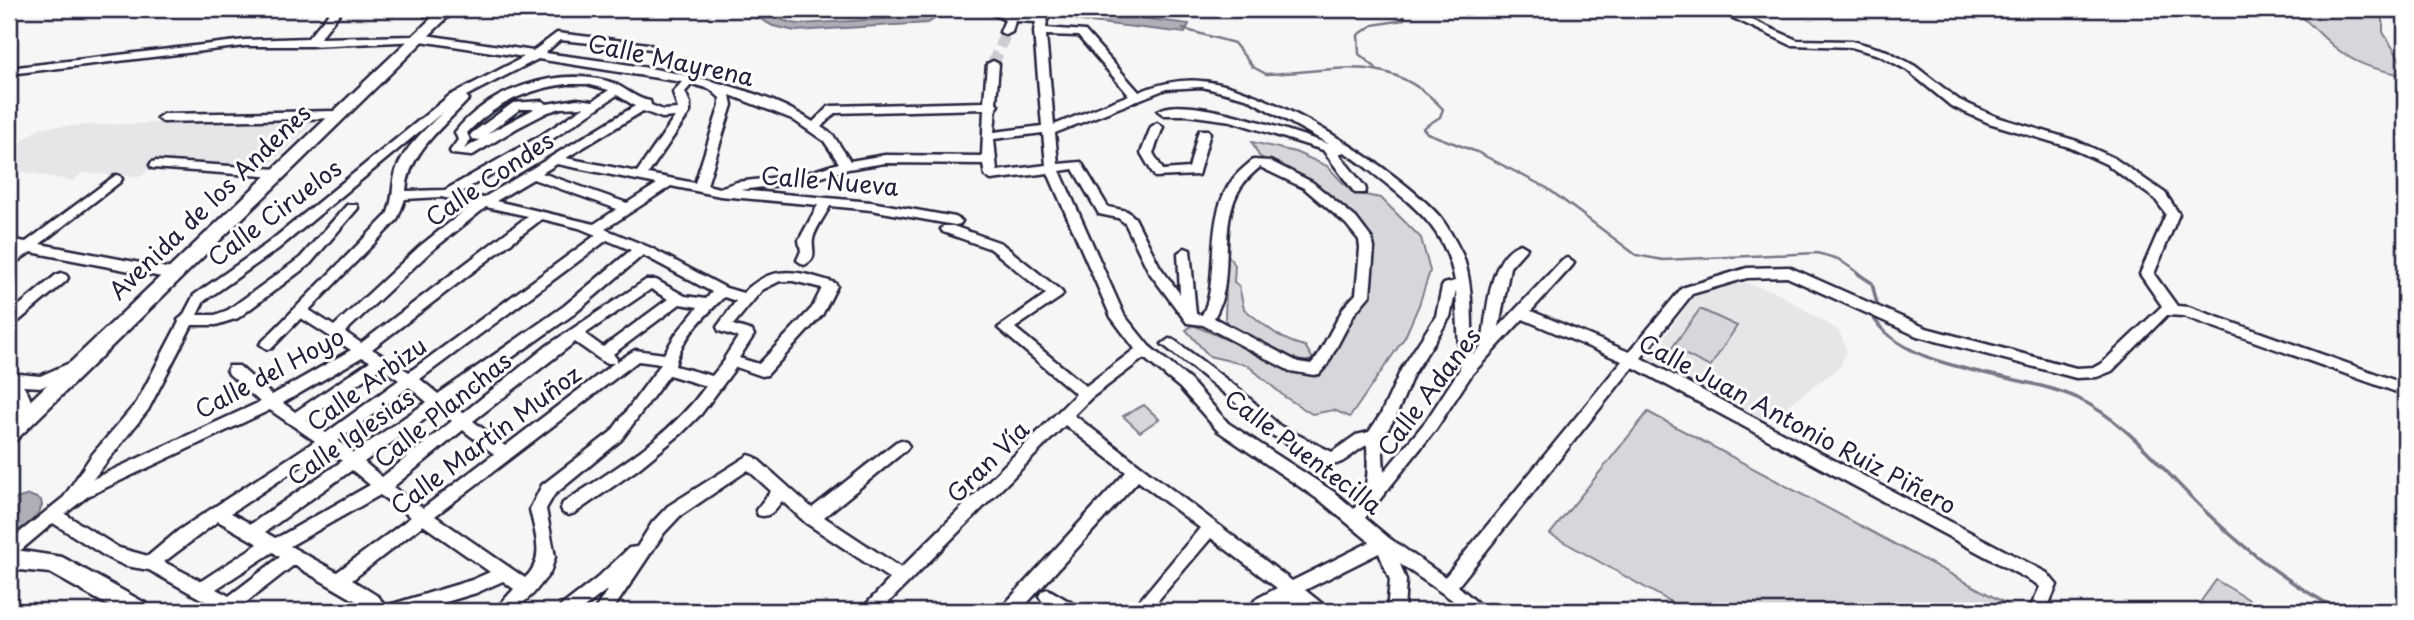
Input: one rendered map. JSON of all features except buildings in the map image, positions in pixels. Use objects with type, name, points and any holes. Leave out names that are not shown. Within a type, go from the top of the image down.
[{"type":"main road","name":"Avenida de los Andenes","points":[[9,434],[24,408],[43,389],[83,360],[418,38],[440,11]]},
{"type":"main road","points":[[9,559],[54,564],[139,611]]},
{"type":"main road","points":[[9,565],[39,561]]},
{"type":"street","points":[[310,43],[338,9]]},
{"type":"street","points":[[987,9],[1011,18],[1048,16],[1081,33],[1137,97]]},
{"type":"street","points":[[1719,9],[1796,44],[1852,44],[1883,53],[1911,68],[1955,103],[1993,120],[2091,151],[2132,175],[2160,196],[2173,214],[2172,223],[2148,265],[2147,274],[2172,309]]},
{"type":"street","name":"Calle Puentecilla","points":[[1048,16],[1052,168],[1118,317],[1144,350],[1185,384],[1223,427],[1356,518],[1383,543],[1447,587],[1475,611]]},
{"type":"street","points":[[1006,32],[1011,18]]},
{"type":"street","name":"Calle Ciruelos","points":[[70,500],[97,460],[143,406],[194,304],[208,290],[273,246],[466,94],[536,55],[551,40],[561,35],[649,47]]},
{"type":"street","name":"Calle Mayrena","points":[[9,71],[191,48],[418,38],[642,70],[758,98],[815,126],[842,150],[847,165]]},
{"type":"street","points":[[993,64],[987,160],[991,176],[1077,165],[1104,211],[1122,214],[1130,221],[1154,269],[1180,294],[1192,319],[1206,320],[1295,367],[1314,370],[1349,311],[1363,295],[1367,248],[1365,239],[1351,221],[1308,185],[1266,164],[1257,163],[1237,183],[1230,198],[1223,222],[1215,294],[1211,314],[1206,320]]},
{"type":"street","points":[[596,105],[573,103],[528,114],[467,153],[456,151],[464,140],[461,132],[477,115],[520,92],[568,81],[605,84],[661,114],[684,111]]},
{"type":"street","points":[[640,176],[673,133],[684,111],[679,92],[688,82]]},
{"type":"street","points":[[989,136],[1049,130],[1164,86],[1218,86],[1250,96],[1346,148],[1423,207],[1437,222],[1455,254],[1463,284],[1467,370]]},
{"type":"street","points":[[700,189],[726,105],[726,97],[715,87]]},
{"type":"street","points":[[446,195],[617,90]]},
{"type":"street","points":[[267,344],[392,217],[400,195],[400,179],[406,162],[466,94]]},
{"type":"street","name":"Calle Condes","points":[[336,332],[425,249],[482,204],[646,104]]},
{"type":"street","points":[[491,138],[476,136],[517,106],[542,105]]},
{"type":"street","points":[[815,126],[832,110],[992,105]]},
{"type":"street","points":[[1164,111],[1204,113],[1251,122],[1340,152],[1346,148]]},
{"type":"street","points":[[163,118],[338,114]]},
{"type":"street","points":[[1157,128],[1147,153],[1159,174],[1194,172],[1204,133]]},
{"type":"street","points":[[1328,148],[1360,190]]},
{"type":"street","points":[[720,192],[737,186],[805,178],[847,165],[896,158],[987,160]]},
{"type":"street","name":"Calle Nueva","points":[[557,160],[720,192],[896,209],[952,225],[996,246],[1056,294],[1005,328],[1086,394]]},
{"type":"street","points":[[156,165],[277,173]]},
{"type":"street","points":[[532,174],[628,208]]},
{"type":"street","points":[[9,262],[116,179]]},
{"type":"street","name":"Calle Arbizu","points":[[151,563],[216,513],[326,441],[628,208],[669,182]]},
{"type":"street","points":[[400,195],[446,195],[539,215],[600,232],[641,249],[721,291],[744,298]]},
{"type":"street","points":[[804,260],[808,251],[806,240],[825,204]]},
{"type":"street","points":[[186,320],[216,320],[233,314],[305,261],[352,208]]},
{"type":"street","name":"Calle del Hoyo","points":[[9,550],[70,500],[116,474],[271,403],[363,349],[539,215]]},
{"type":"street","points":[[9,243],[172,274]]},
{"type":"street","points":[[1489,345],[1501,274],[1504,265],[1520,248]]},
{"type":"street","name":"Calle Iglesias","points":[[251,533],[569,310],[641,249]]},
{"type":"street","points":[[1180,294],[1185,253]]},
{"type":"street","name":"Calle Adanes","points":[[1356,518],[1432,425],[1467,370],[1567,263]]},
{"type":"street","points":[[1447,587],[1686,291],[1737,274],[1762,270],[1796,274],[1885,318],[1922,332],[2076,373],[2097,372],[2107,367],[2159,315],[2172,309],[2222,322],[2405,390]]},
{"type":"street","points":[[569,508],[693,414],[713,382],[733,361],[732,357],[747,335],[724,327],[744,298],[769,279],[786,274],[804,276],[830,286],[804,326],[762,371],[733,361]]},
{"type":"street","points":[[9,321],[61,278]]},
{"type":"street","name":"Calle Planchas","points":[[201,591],[263,549],[382,486],[460,421],[574,334],[651,283],[679,298],[709,304]]},
{"type":"street","points":[[1370,502],[1376,476],[1374,438],[1418,354],[1443,317],[1449,287],[1463,284]]},
{"type":"street","points":[[503,611],[542,573],[547,557],[538,509],[548,490],[616,436],[721,291]]},
{"type":"street","points":[[603,354],[679,298]]},
{"type":"street","points":[[301,312],[409,379],[503,453]]},
{"type":"street","name":"Calle Juan Antonio Ruiz Piñero","points":[[1520,312],[1587,338],[2031,573],[2049,585],[2038,611]]},
{"type":"street","points":[[574,334],[619,366]]},
{"type":"street","points":[[1169,344],[1234,393],[1275,430],[1333,460],[1361,439],[1374,438]]},
{"type":"street","name":"Gran Vía","points":[[869,611],[1086,394],[1144,350]]},
{"type":"street","name":"Calle Martín Muñoz","points":[[338,581],[635,355],[713,382]]},
{"type":"street","points":[[294,420],[381,361]]},
{"type":"street","points":[[234,370],[271,403],[326,441],[422,516],[527,589]]},
{"type":"street","points":[[10,379],[43,389]]},
{"type":"street","points":[[10,379],[24,408]]},
{"type":"street","points":[[1064,416],[1268,573],[1291,595],[1320,611]]},
{"type":"street","points":[[813,518],[901,446]]},
{"type":"street","points":[[97,460],[95,467],[99,472],[116,474]]},
{"type":"street","points":[[567,611],[602,584],[674,510],[749,461],[813,518],[903,578]]},
{"type":"street","points":[[1009,611],[1136,472]]},
{"type":"street","points":[[764,510],[782,490]]},
{"type":"street","points":[[216,513],[373,602],[369,611]]},
{"type":"street","points":[[53,515],[122,558],[138,564],[151,563],[235,608],[293,555]]},
{"type":"street","points":[[603,611],[657,528]]},
{"type":"street","points":[[1139,611],[1209,529]]},
{"type":"street","points":[[1257,609],[1291,595],[1383,543],[1398,580],[1395,611]]},
{"type":"street","points":[[1257,609],[1270,586],[1268,573]]},
{"type":"street","points":[[392,611],[476,586],[502,574]]},
{"type":"street","points":[[1048,596],[1071,611]]},
{"type":"shaded area","points":[[742,9],[759,11],[800,24],[918,17],[936,9],[950,9],[928,23],[795,31],[773,26]]},
{"type":"shaded area","points":[[1005,9],[1085,11],[1189,24],[1185,33],[1082,21],[1046,12]]},
{"type":"shaded area","points":[[2291,9],[2383,9],[2383,32],[2404,66],[2403,75],[2376,69],[2345,55]]},
{"type":"shaded area","points":[[320,117],[264,170],[156,163],[140,177],[82,173],[73,181],[9,169],[9,150],[41,127]]},
{"type":"shaded area","points":[[1252,142],[1295,152],[1327,166],[1353,193],[1381,198],[1421,238],[1430,271],[1419,305],[1405,337],[1350,417],[1334,410],[1312,414],[1285,397],[1247,365],[1209,356],[1186,330],[1193,325],[1306,374],[1320,376],[1373,269],[1372,243],[1311,185],[1259,156]]},
{"type":"shaded area","points":[[1227,254],[1235,265],[1234,282],[1239,286],[1244,309],[1280,336],[1305,346],[1313,359],[1301,364],[1234,330],[1225,319]]},
{"type":"shaded area","points":[[1746,283],[1776,292],[1839,331],[1847,350],[1840,367],[1765,422],[1647,362],[1696,293]]},
{"type":"shaded area","points":[[1700,309],[1737,326],[1710,367],[1672,348]]},
{"type":"shaded area","points":[[1144,405],[1159,419],[1140,432],[1123,416]]},
{"type":"shaded area","points":[[1648,412],[2016,609],[2015,611],[1687,611],[1550,534]]},
{"type":"shaded area","points":[[29,495],[41,500],[42,506],[29,524],[9,535],[9,501]]},
{"type":"shaded area","points":[[2216,580],[2268,611],[2194,611]]},
{"type":"waterway","points":[[1376,68],[1359,54],[1358,35],[1373,25],[1403,20],[1405,9]]},
{"type":"waterway","points":[[1183,29],[1234,43],[1253,67],[1266,74],[1360,69],[1382,71],[1402,78],[1423,90],[1443,109],[1440,117],[1423,128],[1427,133],[1477,152],[1547,188],[1636,255],[1663,260],[1817,253],[1838,259],[1860,274]]},
{"type":"waterway","points":[[1857,273],[1872,283],[1877,304],[1874,307]]},
{"type":"waterway","points":[[1871,313],[1886,333],[1908,348],[1934,359],[2053,389],[2094,407],[2139,443],[2244,547],[2300,588],[2341,611]]},
{"type":"tunnel","points":[[993,64],[1006,32]]}]
